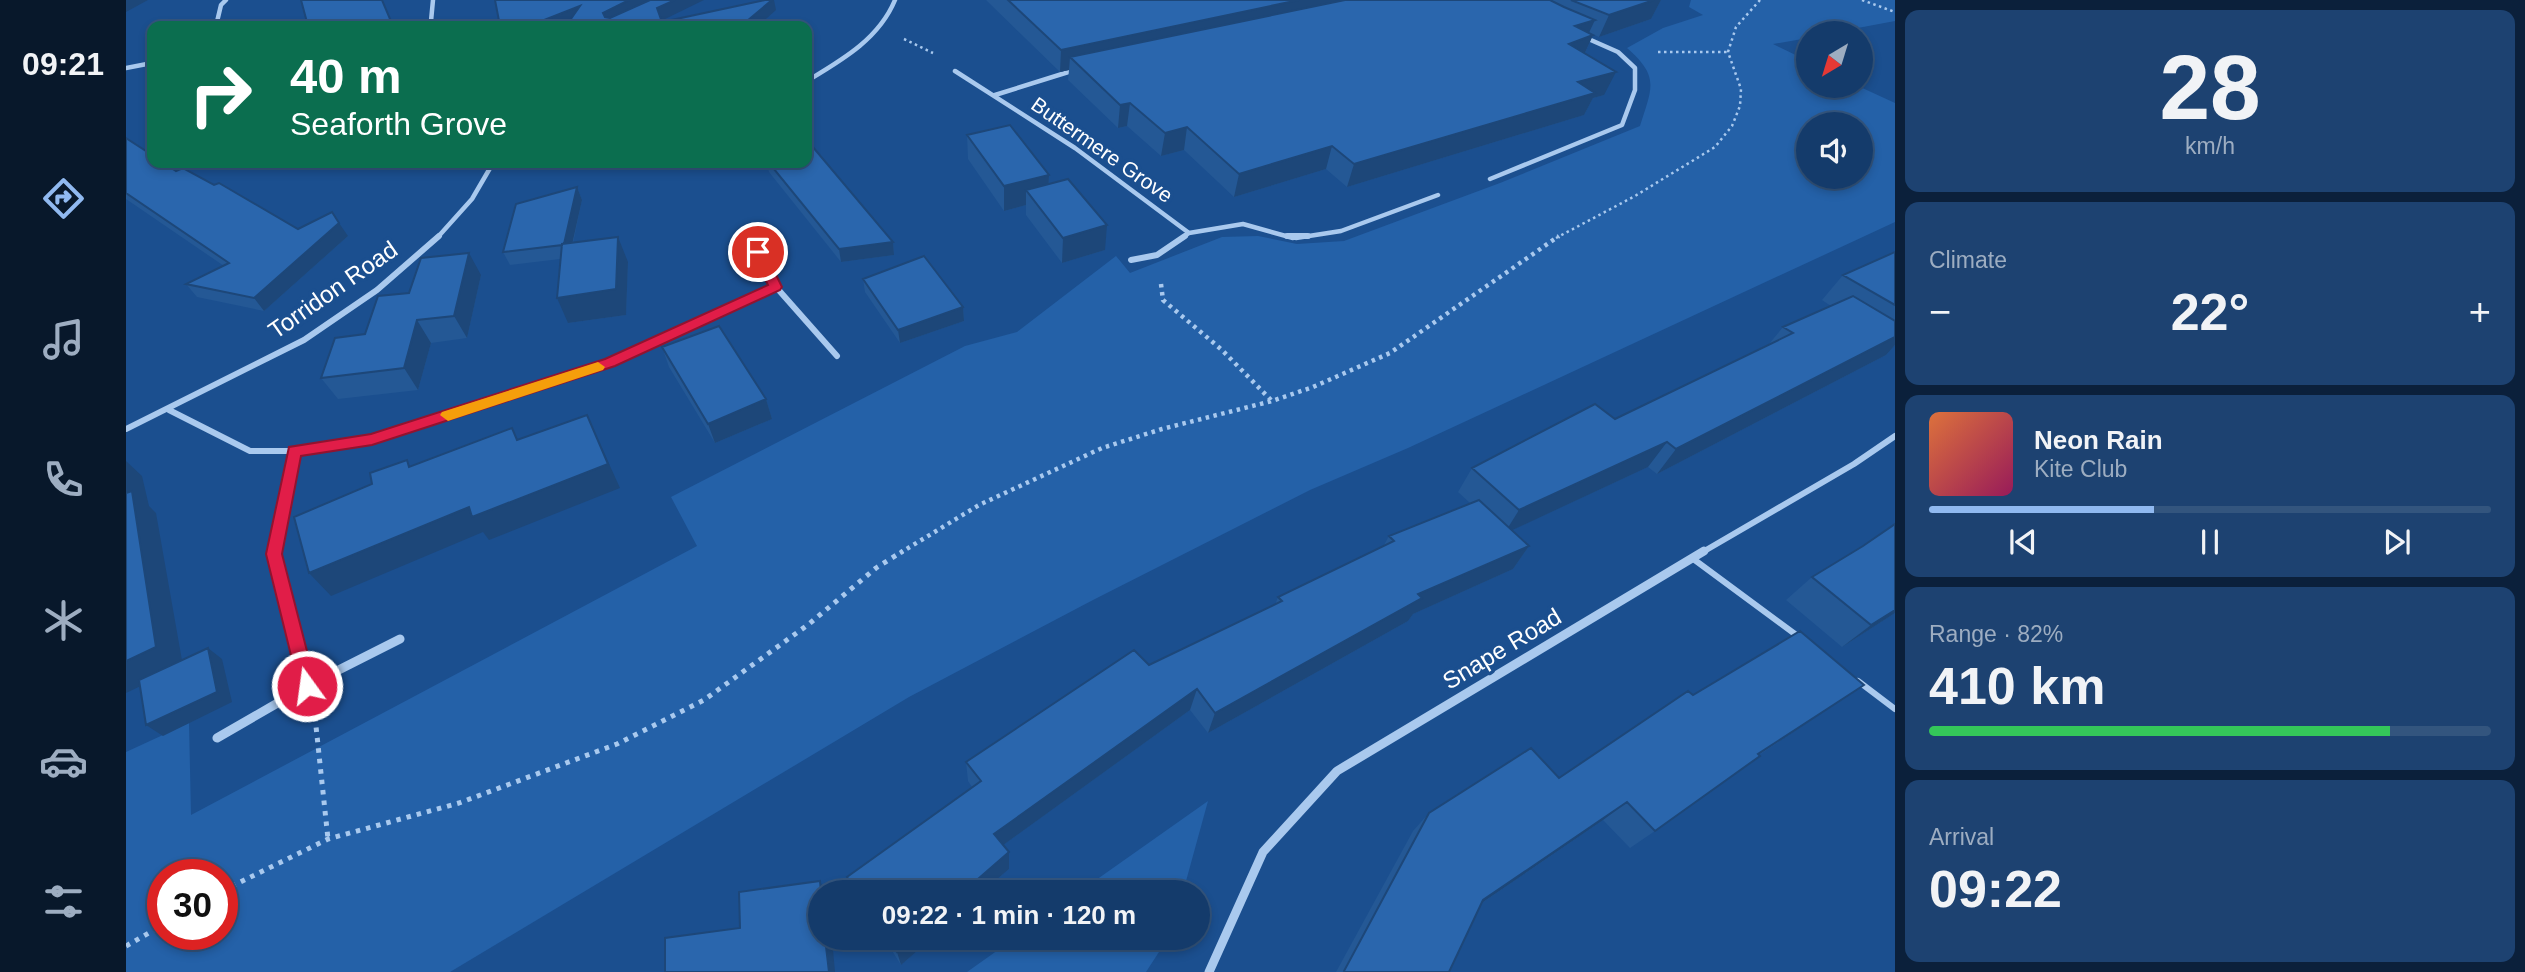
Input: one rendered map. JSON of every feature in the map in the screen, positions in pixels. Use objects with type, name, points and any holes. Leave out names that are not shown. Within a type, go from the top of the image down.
[{"type":"street","points":[[217,21],[221,5],[226,0]]},
{"type":"street","points":[[431,21],[433,0]]},
{"type":"street","points":[[812,77],[877,30],[895,0]]},
{"type":"street","points":[[1490,179],[1622,125],[1637,91],[1637,70],[1631,59],[1618,50],[1577,34]]},
{"type":"street","points":[[126,68],[147,64]]},
{"type":"street","name":"Buttermere Grove","points":[[996,95],[1079,69]]},
{"type":"street","name":"Buttermere Grove","points":[[955,71],[996,95],[1127,183],[1189,233]]},
{"type":"street","name":"Torridon Road","points":[[126,429],[169,410],[304,340],[377,290],[446,230],[472,199],[490,168]]},
{"type":"street","name":"Buttermere Grove","points":[[1131,260],[1157,255],[1189,233],[1243,224],[1294,238],[1341,231],[1438,195]]},
{"type":"street","points":[[749,235],[776,287],[837,356]]},
{"type":"street","points":[[169,410],[250,450],[294,451],[372,439],[610,363],[776,287]]},
{"type":"street","name":"Snape Road","points":[[1209,972],[1263,852],[1337,772],[1692,558],[1854,464],[1895,436]]},
{"type":"street","points":[[294,451],[274,554],[307,686]]},
{"type":"street","points":[[217,738],[307,686],[400,639]]},
{"type":"lane","points":[[1692,558],[1810,645]]},
{"type":"lane","points":[[1852,677],[1895,709]]},
{"type":"path","points":[[238,883],[328,839],[459,803],[617,744],[704,699],[809,624],[876,568],[979,505],[1102,448],[1162,429],[1272,401],[1313,387],[1390,353],[1546,243],[1635,196],[1715,147],[1732,126],[1740,106],[1741,89],[1728,52],[1736,27],[1760,0]]},
{"type":"path","points":[[1862,0],[1895,12]]},
{"type":"path","points":[[877,30],[913,42],[954,65],[949,67],[955,71]]},
{"type":"path","points":[[1631,59],[1649,52],[1728,52]]},
{"type":"path","points":[[1157,255],[1163,300],[1222,350],[1272,401]]},
{"type":"path","points":[[307,686],[314,710],[328,839]]},
{"type":"path","points":[[126,946],[147,934]]},
{"type":"shaded area","points":[[1691,0],[1895,0],[1895,21],[1873,25],[1873,21],[1796,21],[1796,40],[1773,44],[1796,55],[1796,98],[1873,98],[1873,93],[1895,103],[1895,222],[1408,448],[1310,490],[1093,600],[909,697],[450,972],[126,972],[126,752],[189,723],[191,815],[697,546],[671,497],[965,346],[1017,332],[1116,256],[1130,273],[1222,237],[1258,236],[1297,244],[1344,241],[1500,183],[1640,126],[1650,92],[1649,75],[1638,58],[1627,48],[1663,28],[1703,15],[1689,7]]},
{"type":"shaded area","points":[[1208,801],[1186,880],[1096,880]]},
{"type":"shaded area","points":[[998,950],[1160,950],[1146,972],[967,972]]},
{"type":"building","points":[[301,0],[382,0],[391,21],[307,21]]},
{"type":"building","points":[[495,0],[629,0],[603,13],[610,18],[650,0],[675,0],[657,8],[662,21],[570,21],[580,6],[542,21],[499,21]]},
{"type":"building","points":[[765,0],[772,0],[747,21],[667,21]]},
{"type":"building","points":[[1008,0],[1299,0],[1061,50]]},
{"type":"building","points":[[1345,0],[1550,0],[1595,20],[1575,26],[1593,35],[1569,44],[1616,72],[1578,82],[1595,93],[1354,164],[1332,146],[1239,174],[1187,127],[1165,133],[1130,103],[1120,105],[1070,57]]},
{"type":"building","points":[[1571,0],[1654,0],[1609,15]]},
{"type":"building","points":[[1010,125],[1049,175],[1004,186],[967,135]]},
{"type":"building","points":[[126,138],[147,152],[147,168],[172,168],[176,171],[183,168],[214,185],[219,183],[298,229],[332,212],[339,223],[254,298],[186,284],[229,263],[126,193]]},
{"type":"building","points":[[812,146],[893,242],[839,249],[773,168],[812,168]]},
{"type":"building","points":[[1068,179],[1107,225],[1063,238],[1026,190]]},
{"type":"building","points":[[577,187],[564,244],[503,252],[516,204]]},
{"type":"building","points":[[618,237],[616,289],[557,298],[562,244]]},
{"type":"building","points":[[1895,252],[1895,305],[1843,275]]},
{"type":"building","points":[[469,253],[454,316],[417,320],[404,368],[321,378],[335,338],[365,334],[378,296],[409,293],[421,258]]},
{"type":"building","points":[[924,256],[963,307],[898,330],[863,279]]},
{"type":"building","points":[[1853,296],[1895,321],[1895,337],[1676,449],[1667,442],[1519,510],[1472,468],[1595,404],[1615,419],[1793,333],[1783,327]]},
{"type":"building","points":[[719,326],[766,399],[708,424],[662,347]]},
{"type":"building","points":[[587,415],[608,464],[472,517],[469,507],[309,573],[294,517],[372,484],[370,473],[407,460],[409,467],[512,428],[517,440]]},
{"type":"building","points":[[132,491],[156,647],[126,661],[126,493]]},
{"type":"building","points":[[1479,500],[1529,546],[1418,594],[1422,598],[1215,713],[1197,689],[994,834],[1009,852],[977,880],[849,880],[847,877],[981,781],[966,762],[1134,650],[1149,665],[1282,601],[1278,597],[1394,541],[1389,536]]},
{"type":"building","points":[[1895,524],[1895,610],[1871,625],[1812,577]]},
{"type":"building","points":[[1800,631],[1864,685],[1758,754],[1760,756],[1655,831],[1627,802],[1483,900],[1449,972],[1344,971],[1429,813],[1531,748],[1559,778],[1688,691],[1693,695]]},
{"type":"building","points":[[208,648],[217,692],[146,725],[139,680]]},
{"type":"building","points":[[808,883],[808,950],[826,950],[829,972],[665,972],[665,938],[740,928],[739,892]]},
{"type":"slow traffic","points":[[448,415],[598,367]]},
{"type":"route","points":[[307,686],[274,554],[294,451],[372,439],[610,363],[776,287],[758,252]]}]
